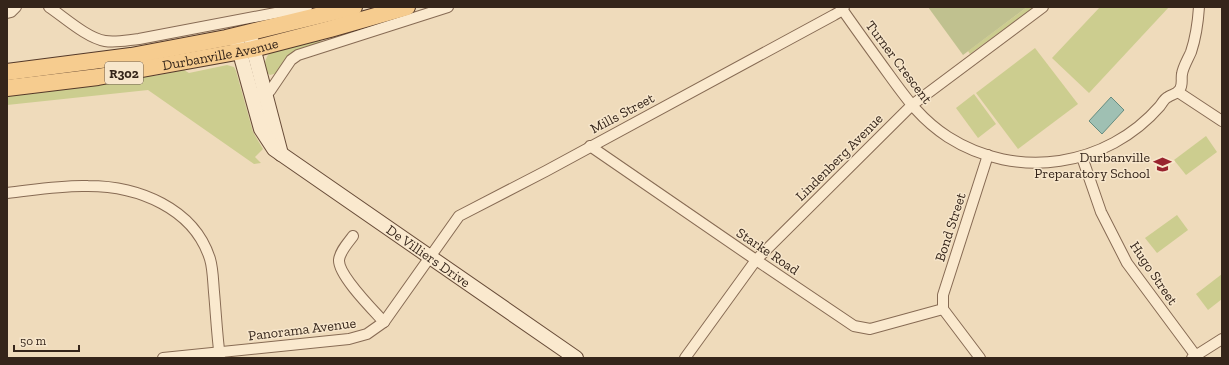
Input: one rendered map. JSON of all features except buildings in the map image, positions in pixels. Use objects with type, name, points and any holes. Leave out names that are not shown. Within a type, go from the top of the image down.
[{"type":"main road","name":"Durbanville Avenue","points":[[7,72],[124,57],[242,34],[354,7]]},
{"type":"main road","name":"Durbanville Avenue","points":[[7,88],[98,77],[246,51],[407,7]]},
{"type":"street","points":[[7,13],[11,12],[16,7]]},
{"type":"street","points":[[49,7],[89,35],[100,40],[111,42],[139,39],[288,9],[307,7]]},
{"type":"street","points":[[258,95],[270,91],[288,64],[298,55],[448,7]]},
{"type":"street","name":"Lindenberg Avenue","points":[[685,358],[756,260],[912,105],[1043,7]]},
{"type":"street","points":[[1199,7],[1195,37],[1182,73],[1182,84],[1178,92],[1222,122]]},
{"type":"street","name":"Turner Crescent","points":[[843,8],[912,105],[926,120],[949,138],[988,155],[1008,160],[1028,162],[1055,162],[1082,157],[1103,149],[1126,135],[1145,121],[1168,97],[1178,92]]},
{"type":"street","name":"Mills Street","points":[[429,257],[459,216],[546,171],[843,8]]},
{"type":"street","name":"De Villiers Drive","points":[[242,34],[258,95],[259,122],[264,135],[274,149],[576,358]]},
{"type":"street","name":"Starke Road","points":[[590,146],[851,324],[862,328],[874,328],[943,309]]},
{"type":"street","name":"Bond Street","points":[[943,309],[943,294],[988,155]]},
{"type":"street","name":"Hugo Street","points":[[1082,157],[1101,212],[1127,263],[1194,357]]},
{"type":"street","points":[[7,193],[74,186],[104,186],[140,194],[179,214],[193,226],[207,251],[210,261],[219,355]]},
{"type":"street","points":[[353,236],[342,250],[339,258],[340,266],[356,291],[384,322]]},
{"type":"street","name":"Panorama Avenue","points":[[163,358],[219,355],[356,338],[373,331],[384,322],[429,257]]},
{"type":"street","points":[[943,309],[980,358]]},
{"type":"street","points":[[1194,357],[1222,339]]},
{"type":"green space","points":[[928,7],[1027,7],[963,55]]},
{"type":"green space","points":[[1027,7],[1034,7],[970,54],[968,51]]},
{"type":"green space","points":[[1100,7],[1169,7],[1089,93],[1052,58]]},
{"type":"green space","points":[[320,39],[321,43],[278,73],[270,75],[267,73],[265,63],[271,51]]},
{"type":"green space","points":[[1035,48],[1078,104],[1018,149],[976,93]]},
{"type":"green space","points":[[227,65],[234,67],[236,71],[253,132],[263,149],[255,157],[261,163],[254,164],[148,90],[7,105],[7,94],[152,74],[154,76],[184,70],[189,73]]},
{"type":"green space","points":[[974,94],[996,124],[978,138],[956,108]]},
{"type":"green space","points":[[1206,136],[1217,152],[1186,175],[1174,160]]},
{"type":"green space","points":[[1177,215],[1188,230],[1157,253],[1145,238]]},
{"type":"green space","points":[[1222,274],[1222,299],[1208,310],[1196,294]]},
{"type":"shaded area","points":[[1111,97],[1124,110],[1102,134],[1089,121]]},
{"type":"place","name":"Durbanville Preparatory School","points":[[1163,165]]}]
